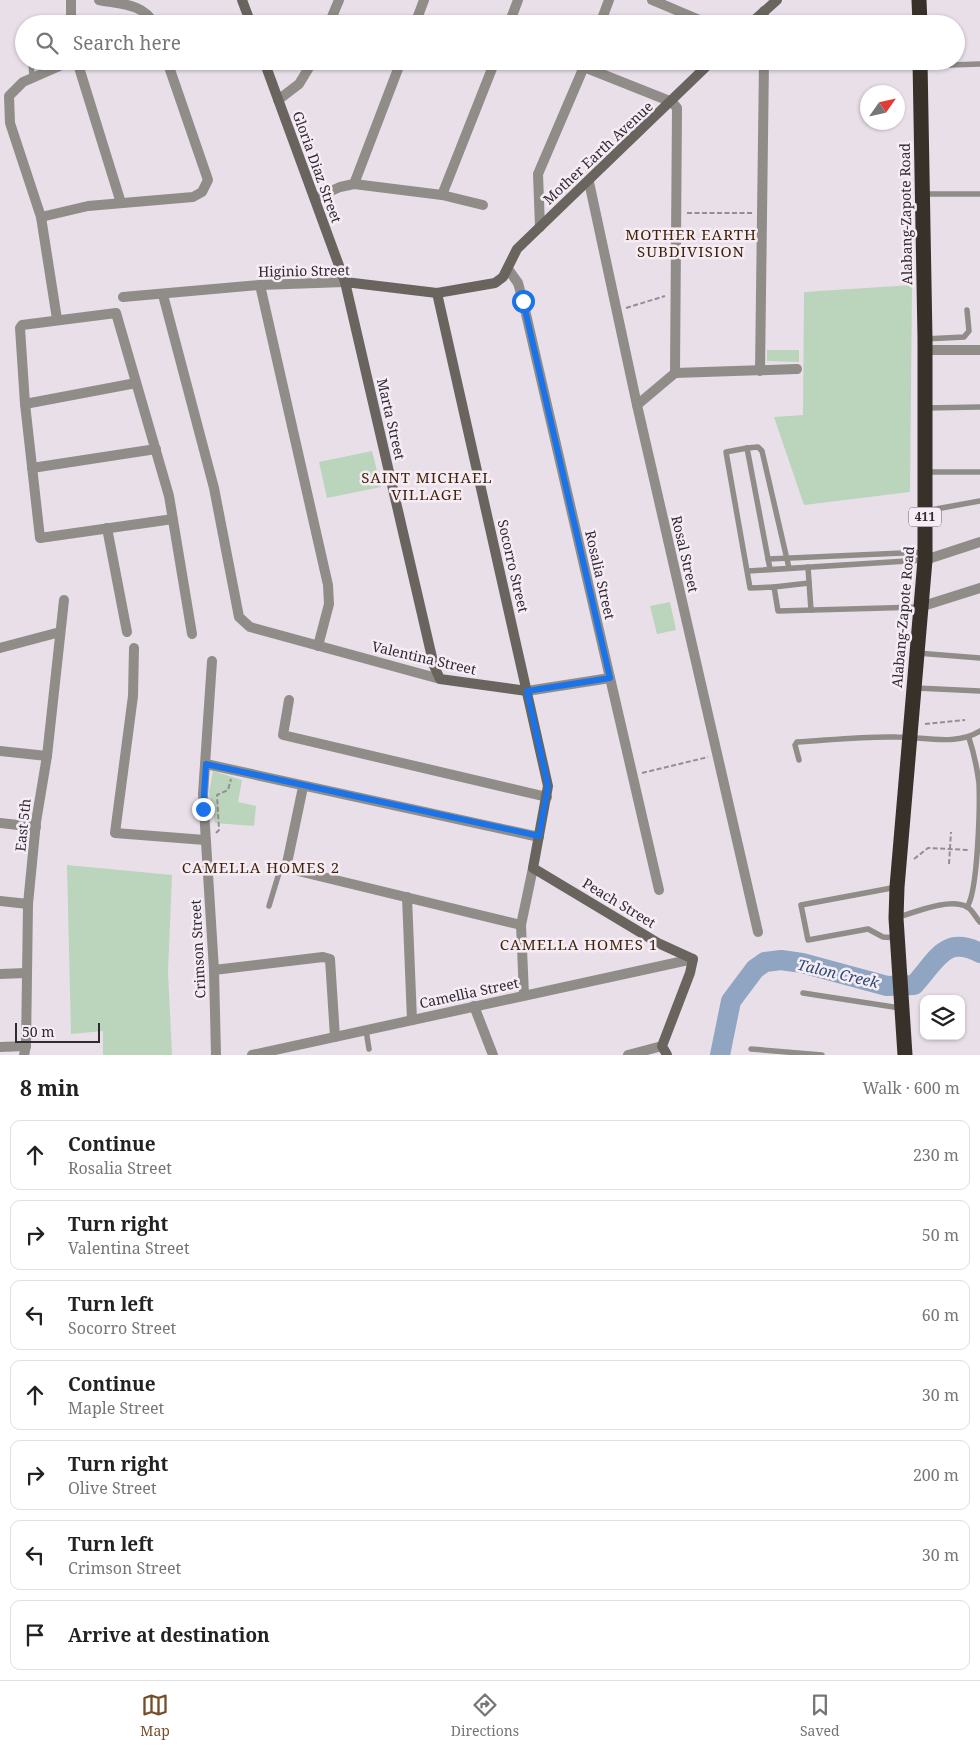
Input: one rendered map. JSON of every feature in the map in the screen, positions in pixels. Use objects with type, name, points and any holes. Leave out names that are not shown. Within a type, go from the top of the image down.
[{"type":"highway","points":[[919,0],[920,15]]},
{"type":"highway","name":"Alabang-Zapote Road","points":[[905,1055],[896,918],[897,887],[925,556],[925,344],[920,70]]},
{"type":"street","points":[[71,0],[71,15]]},
{"type":"street","points":[[99,0],[137,7],[149,15]]},
{"type":"street","points":[[242,0],[248,15]]},
{"type":"street","points":[[333,15],[339,0]]},
{"type":"street","points":[[418,15],[424,0]]},
{"type":"street","points":[[512,15],[518,0]]},
{"type":"street","points":[[603,15],[609,0]]},
{"type":"street","points":[[652,0],[688,15]]},
{"type":"street","points":[[760,15],[777,0]]},
{"type":"street","points":[[50,70],[23,82],[9,96],[9,105],[10,123],[41,217],[57,319]]},
{"type":"street","points":[[79,70],[121,203]]},
{"type":"street","points":[[41,217],[88,206],[193,197],[202,192],[208,180],[170,70]]},
{"type":"street","name":"Gloria Diaz Street","points":[[267,70],[345,282]]},
{"type":"street","points":[[278,100],[300,84],[308,70]]},
{"type":"street","points":[[354,184],[398,70]]},
{"type":"street","points":[[442,195],[491,70]]},
{"type":"street","points":[[540,227],[538,174],[582,70]]},
{"type":"street","points":[[599,70],[672,102],[678,112],[675,373]]},
{"type":"street","name":"Mother Earth Avenue","points":[[508,269],[518,249],[703,70]]},
{"type":"street","points":[[760,371],[764,70]]},
{"type":"street","name":"Rosal Street","points":[[589,182],[637,405],[758,932]]},
{"type":"street","points":[[314,198],[340,187],[354,184],[442,195],[483,205]]},
{"type":"street","name":"Higinio Street","points":[[123,297],[260,285],[345,282],[437,293],[495,283],[503,277],[508,269]]},
{"type":"street","name":"Rosalia Street","points":[[508,269],[518,283],[523,301],[659,890]]},
{"type":"street","name":"Marta Street","points":[[345,282],[430,652],[440,679]]},
{"type":"street","points":[[260,285],[328,585],[329,604],[318,646]]},
{"type":"street","name":"Socorro Street","points":[[437,293],[548,786],[533,868]]},
{"type":"street","name":"Valentina Street","points":[[163,295],[214,488],[239,617],[250,627],[440,679],[527,691],[610,678]]},
{"type":"street","points":[[173,519],[48,538],[40,537],[25,404],[20,328],[26,324],[57,319],[116,313],[156,449],[173,519],[192,634]]},
{"type":"street","points":[[925,344],[980,350]]},
{"type":"street","points":[[637,405],[675,373],[797,369]]},
{"type":"street","points":[[25,404],[136,383]]},
{"type":"street","points":[[32,468],[156,449]]},
{"type":"street","points":[[107,528],[127,632]]},
{"type":"street","points":[[925,556],[943,554],[980,542]]},
{"type":"street","points":[[920,607],[980,588]]},
{"type":"street","name":"East 5th","points":[[25,1051],[28,904],[64,600]]},
{"type":"street","points":[[0,648],[60,632]]},
{"type":"street","points":[[134,648],[133,696],[115,833],[205,836]]},
{"type":"street","name":"Crimson Street","points":[[212,661],[203,794],[214,970],[216,1055]]},
{"type":"street","points":[[289,700],[283,735],[547,797]]},
{"type":"street","points":[[0,750],[47,756]]},
{"type":"street","points":[[206,764],[539,836]]},
{"type":"street","points":[[302,786],[286,868],[521,925]]},
{"type":"street","points":[[0,823],[36,827]]},
{"type":"street","points":[[524,995],[521,925],[533,868]]},
{"type":"street","name":"Peach Street","points":[[533,868],[658,943],[693,959]]},
{"type":"street","points":[[407,897],[412,1020]]},
{"type":"street","points":[[0,901],[28,904]]},
{"type":"street","points":[[214,970],[323,957],[330,960],[335,1037]]},
{"type":"street","points":[[628,1055],[664,1051],[693,959]]},
{"type":"street","name":"Camellia Street","points":[[252,1055],[693,959]]},
{"type":"street","points":[[0,974],[26,973]]},
{"type":"street","points":[[474,1006],[493,1055]]},
{"type":"street","points":[[0,1047],[25,1051]]},
{"type":"lane","points":[[965,64],[980,64]]},
{"type":"lane","points":[[32,70],[32,78]]},
{"type":"lane","points":[[922,194],[980,194]]},
{"type":"lane","points":[[925,344],[964,337],[968,331],[967,310]]},
{"type":"lane","points":[[925,408],[980,407]]},
{"type":"lane","points":[[789,568],[762,451],[758,446],[726,452],[750,588],[809,583]]},
{"type":"lane","points":[[747,448],[770,570]]},
{"type":"lane","points":[[925,472],[980,472]]},
{"type":"lane","points":[[925,511],[980,501]]},
{"type":"lane","points":[[768,559],[925,556]]},
{"type":"lane","points":[[748,571],[925,556]]},
{"type":"lane","points":[[808,567],[811,610]]},
{"type":"lane","points":[[774,587],[778,610],[920,607]]},
{"type":"lane","points":[[917,653],[980,658]]},
{"type":"lane","points":[[913,688],[980,691]]},
{"type":"lane","points":[[799,760],[795,744],[797,742],[909,731],[933,740],[969,738],[980,731]]},
{"type":"lane","points":[[967,907],[973,894],[979,784],[975,758],[969,738]]},
{"type":"lane","points":[[269,906],[279,872],[286,868]]},
{"type":"lane","points":[[897,887],[801,905],[808,940],[868,929],[882,937],[897,938]]},
{"type":"lane","points":[[973,894],[980,900]]},
{"type":"lane","points":[[896,918],[914,911],[939,906],[967,907],[980,922]]},
{"type":"lane","points":[[803,993],[901,1001]]},
{"type":"lane","points":[[366,1030],[369,1049]]},
{"type":"lane","points":[[751,1049],[822,1055]]},
{"type":"path","points":[[677,213],[762,213]]},
{"type":"path","points":[[616,311],[676,293]]},
{"type":"path","points":[[909,731],[965,720]]},
{"type":"path","points":[[633,776],[717,754]]},
{"type":"path","points":[[205,836],[215,834],[220,830],[217,795],[228,790],[235,770]]},
{"type":"path","points":[[949,864],[951,832]]},
{"type":"path","points":[[914,859],[928,848],[976,851]]},
{"type":"green space","points":[[912,285],[910,492],[804,505],[774,417],[803,415],[804,292]]},
{"type":"green space","points":[[767,350],[799,350],[799,362],[767,361]]},
{"type":"green space","points":[[372,451],[381,487],[327,498],[319,462]]},
{"type":"green space","points":[[670,602],[676,630],[657,634],[650,606]]},
{"type":"green space","points":[[213,771],[242,780],[238,802],[256,806],[254,826],[215,823],[209,793]]},
{"type":"green space","points":[[67,865],[172,875],[168,972],[172,1055],[103,1055],[103,1031],[71,1034]]},
{"type":"waterway","name":"Talon Creek","points":[[720,1055],[731,1001],[755,969],[765,962],[781,960],[802,963],[887,986],[914,985],[935,960],[949,949],[958,947],[968,948],[980,953]]},
{"type":"district","name":"MOTHER EARTH SUBDIVISION","points":[[691,244]]},
{"type":"district","name":"SAINT MICHAEL VILLAGE","points":[[427,486]]},
{"type":"district","name":"CAMELLA HOMES 2","points":[[261,868]]},
{"type":"district","name":"CAMELLA HOMES 1","points":[[579,945]]},
{"type":"route","points":[[203,809],[206,764],[539,836],[548,786],[527,691],[610,678],[523,301]]}]
